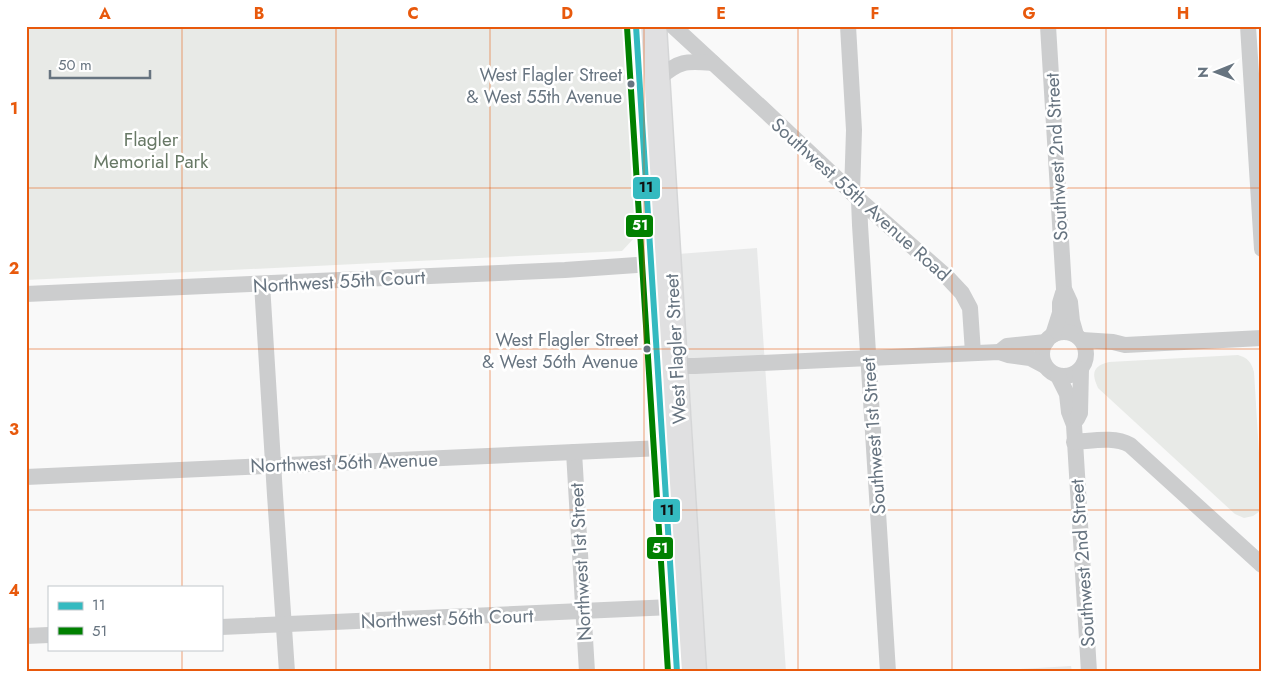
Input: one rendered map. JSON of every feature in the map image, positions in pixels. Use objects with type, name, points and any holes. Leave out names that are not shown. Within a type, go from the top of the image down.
[{"type":"main road","name":"West Flagler Street","points":[[636,26],[676,672]]},
{"type":"main road","name":"West Flagler Street","points":[[655,26],[695,672]]},
{"type":"main road","points":[[655,331],[665,350],[676,363]]},
{"type":"main road","points":[[662,448],[684,482]]},
{"type":"street","name":"Southwest 55th Avenue Road","points":[[672,26],[855,196],[947,277],[962,293],[970,308],[973,353]]},
{"type":"street","name":"Southwest 1st Street","points":[[848,26],[854,130],[855,196],[860,225],[888,672]]},
{"type":"street","name":"Southwest 2nd Street","points":[[1048,26],[1064,289],[1060,303],[1059,319],[1050,338]]},
{"type":"street","points":[[1248,26],[1262,249]]},
{"type":"street","points":[[659,78],[671,68],[681,63],[713,63]]},
{"type":"street","name":"Northwest 55th Court","points":[[26,294],[565,270],[651,264]]},
{"type":"street","points":[[262,284],[287,672]]},
{"type":"street","name":"Southwest 2nd Street","points":[[1064,289],[1070,302],[1072,321],[1079,338]]},
{"type":"street","points":[[998,352],[1007,346],[1050,338],[1062,332],[1067,332],[1079,338],[1125,345],[1262,338]]},
{"type":"street","points":[[1050,338],[1042,351],[1043,361],[1051,371]]},
{"type":"street","points":[[1079,338],[1086,351],[1083,366]]},
{"type":"street","points":[[676,363],[695,366],[998,352],[1008,356],[1030,358],[1063,377],[1073,375],[1097,354],[1125,345]]},
{"type":"street","name":"Southwest 2nd Street","points":[[1074,425],[1080,413],[1083,366]]},
{"type":"street","name":"Southwest 2nd Street","points":[[1051,371],[1067,394],[1069,412],[1074,425],[1089,672]]},
{"type":"street","points":[[1074,442],[1114,440],[1130,445],[1260,559]]},
{"type":"street","name":"Northwest 56th Avenue","points":[[26,477],[662,448]]},
{"type":"street","name":"Northwest 1st Street","points":[[574,452],[587,672]]},
{"type":"street","name":"Northwest 56th Court","points":[[222,626],[672,607]]},
{"type":"street","points":[[26,636],[48,635]]},
{"type":"shaded area","points":[[757,248],[786,672],[707,672],[690,395],[683,345],[678,254]]},
{"type":"shaded area","points":[[1071,666],[1072,672],[973,672]]},
{"type":"green space","name":"Flagler Memorial Park","points":[[26,26],[623,26],[636,236],[622,251],[26,280]]},
{"type":"green space","points":[[1238,355],[1249,361],[1254,372],[1262,502],[1260,511],[1253,516],[1244,518],[1235,514],[1098,388],[1094,374],[1097,368],[1109,362]]},
{"type":"transit line","name":"11","points":[[636,26],[677,672]]},
{"type":"transit line","name":"51","points":[[627,27],[668,672]]},
{"type":"place","name":"West Flagler Street & West 55th Avenue","points":[[631,84]]},
{"type":"place","name":"West Flagler Street & West 56th Avenue","points":[[647,349]]}]
